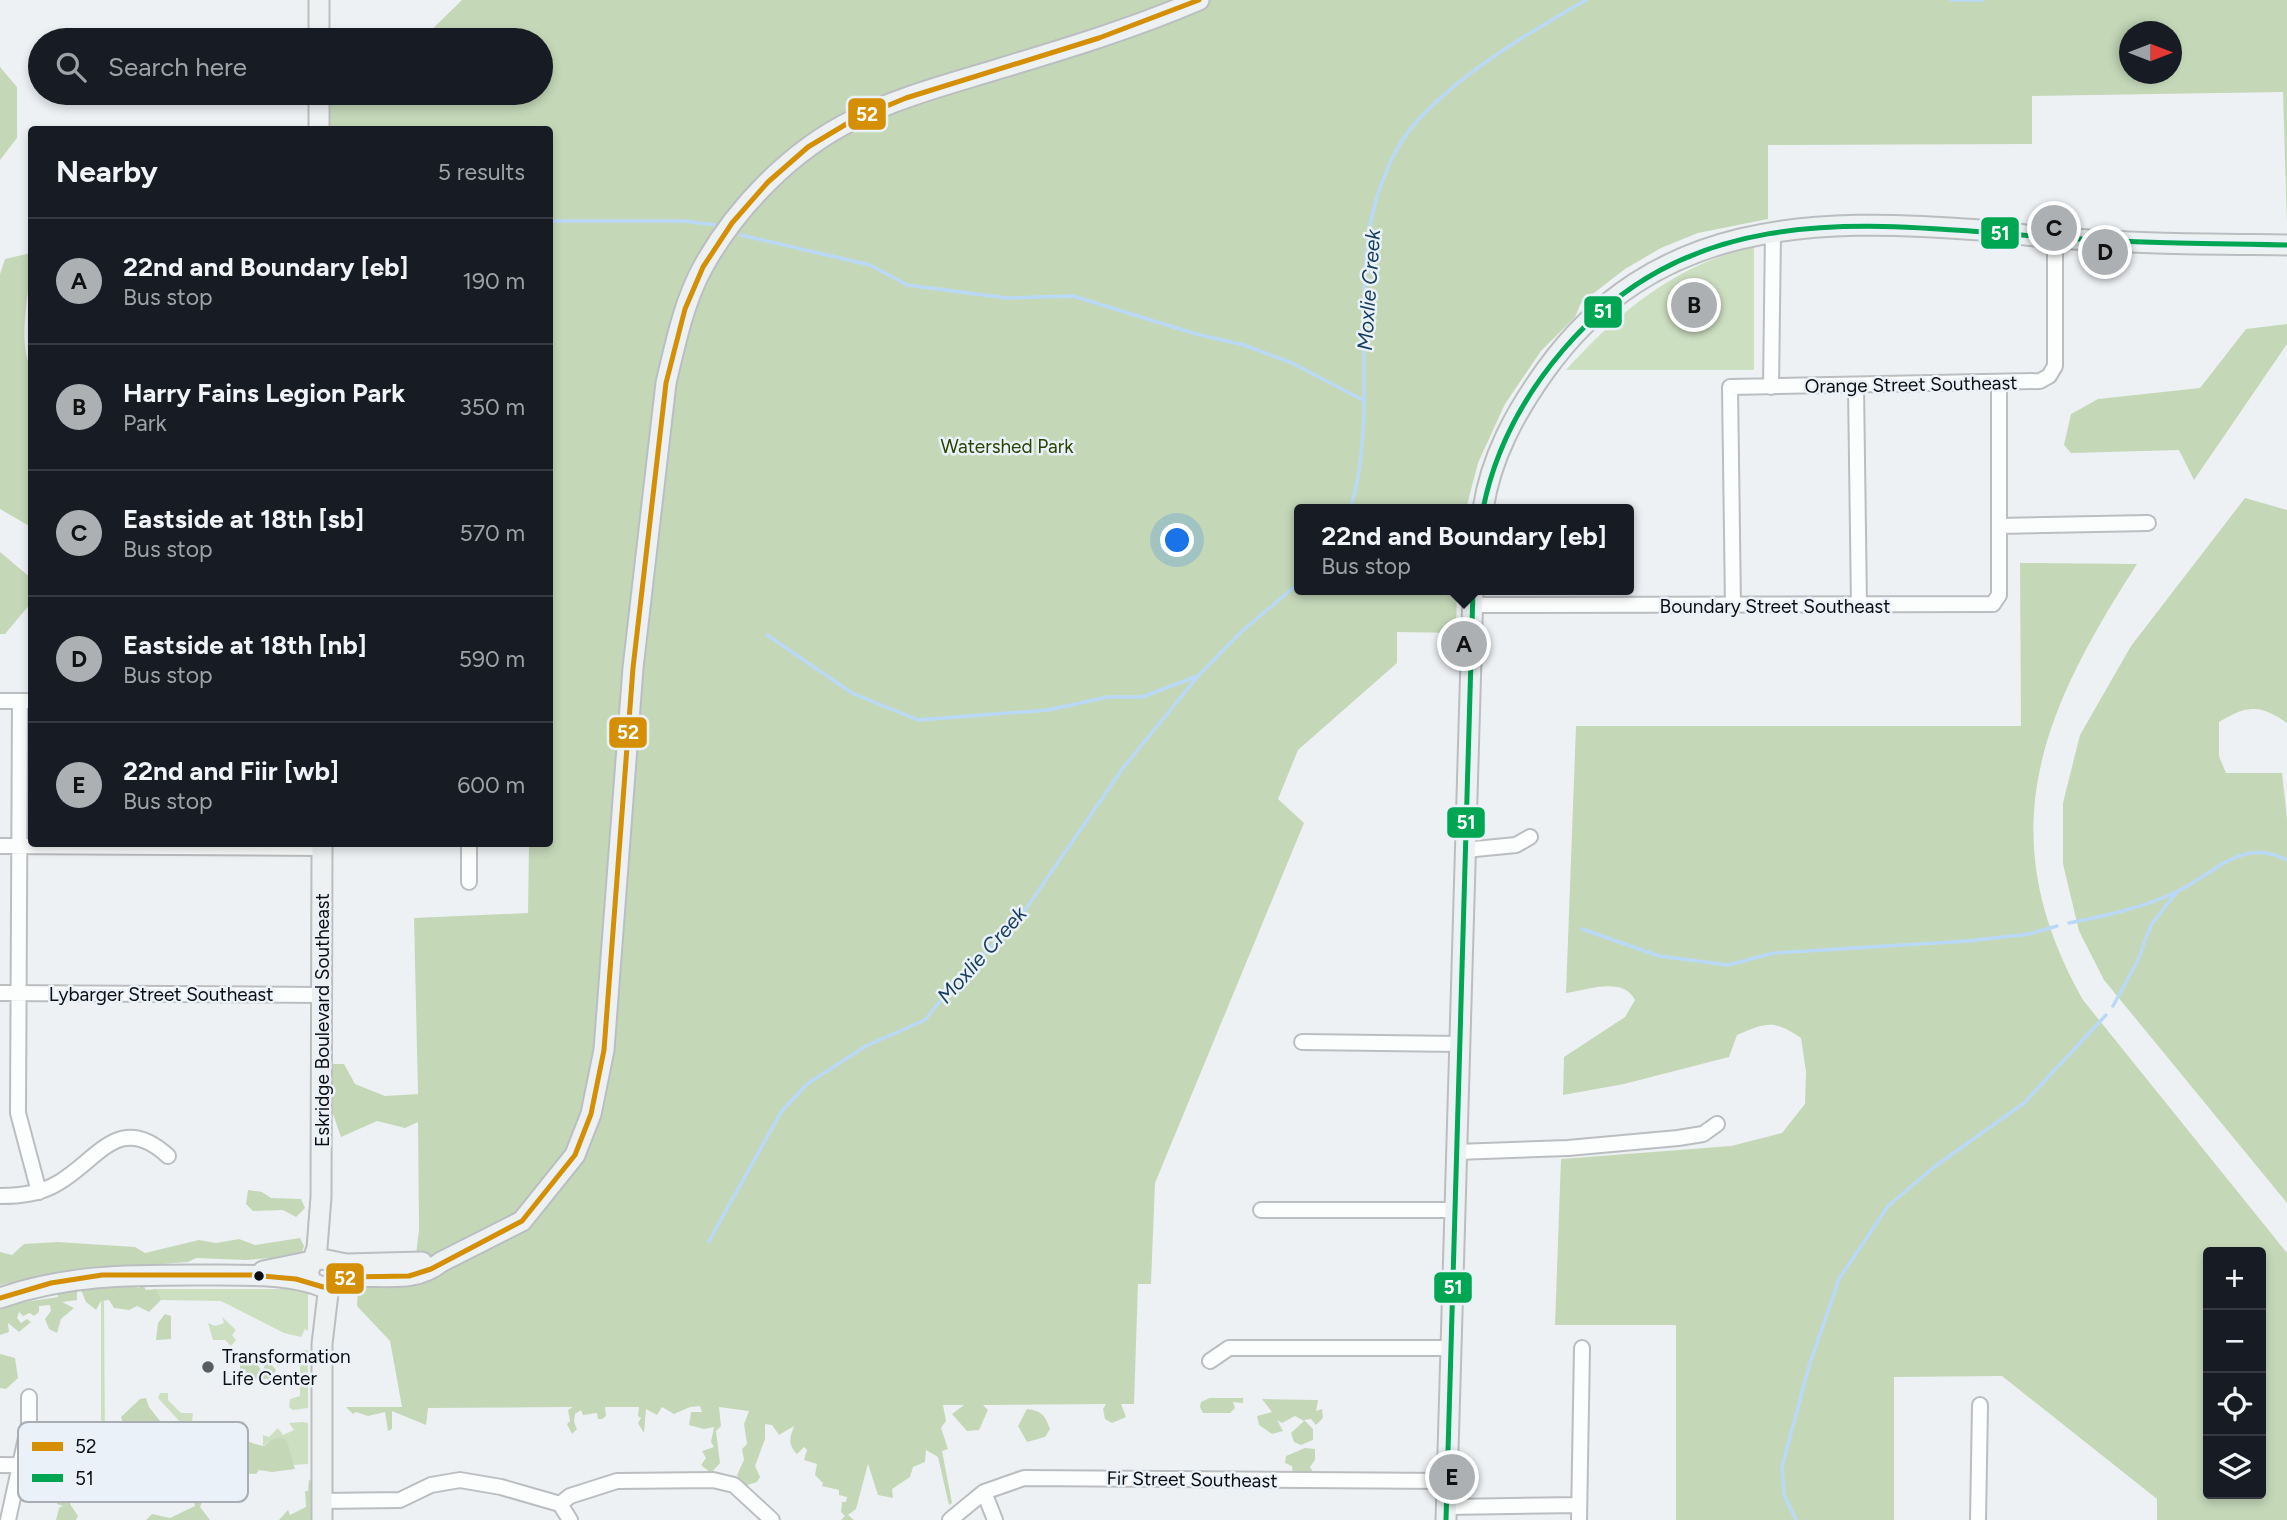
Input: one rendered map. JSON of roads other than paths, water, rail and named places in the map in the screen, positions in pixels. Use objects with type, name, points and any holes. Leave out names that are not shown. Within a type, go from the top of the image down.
[{"type":"street","points":[[319,0],[319,28]]},
{"type":"street","points":[[0,1298],[51,1283],[102,1275],[252,1275],[321,1284],[346,1277],[381,1279],[412,1275],[432,1270],[441,1262],[522,1221],[575,1155],[591,1114],[604,1050],[633,668],[666,383],[677,337],[702,268],[732,223],[772,177],[819,140],[851,121],[900,99],[1106,34],[1199,0]]},
{"type":"street","points":[[319,105],[319,126]]},
{"type":"street","points":[[1484,504],[1502,440],[1528,394],[1557,355],[1582,328],[1643,278],[1701,248],[1773,232],[1910,227],[1981,230],[2132,243],[2287,245]]},
{"type":"street","points":[[1771,387],[1773,232]]},
{"type":"street","name":"Orange Street Southeast","points":[[1733,606],[1730,387],[2040,381],[2049,376],[2054,366],[2056,347],[2055,238]]},
{"type":"street","points":[[1999,383],[1999,526],[2148,523]]},
{"type":"street","points":[[1856,386],[1859,606]]},
{"type":"street","name":"Boundary Street Southeast","points":[[1473,597],[1733,606],[1993,604],[1999,595],[1999,526]]},
{"type":"street","points":[[1473,597],[1447,1513],[1579,1505]]},
{"type":"street","points":[[0,701],[26,701],[18,846],[18,1113],[39,1192]]},
{"type":"street","points":[[1465,850],[1516,845],[1530,837]]},
{"type":"street","points":[[0,846],[28,846]]},
{"type":"street","name":"Eskridge Boulevard Southeast","points":[[321,1284],[308,1269],[322,1261],[322,847]]},
{"type":"street","points":[[469,847],[469,882]]},
{"type":"street","name":"Lybarger Street Southeast","points":[[0,993],[322,995]]},
{"type":"street","points":[[1302,1042],[1460,1044]]},
{"type":"street","points":[[1456,1152],[1568,1148],[1678,1138],[1703,1134],[1717,1124]]},
{"type":"street","points":[[0,1196],[39,1192],[57,1184],[98,1150],[128,1137],[148,1140],[168,1156]]},
{"type":"street","points":[[1261,1210],[1454,1210]]},
{"type":"street","points":[[252,1275],[275,1266],[322,1261],[405,1265],[431,1260],[441,1262]]},
{"type":"street","points":[[321,1284],[322,1511],[400,1500],[431,1485],[460,1480],[501,1487],[560,1504],[570,1520]]},
{"type":"street","points":[[1210,1361],[1229,1348],[1450,1348]]},
{"type":"street","points":[[1578,1520],[1583,1348]]},
{"type":"street","points":[[29,1397],[29,1422]]},
{"type":"street","points":[[1978,1520],[1980,1405]]},
{"type":"street","points":[[0,1465],[18,1465]]},
{"type":"street","points":[[8,1520],[18,1470]]},
{"type":"street","name":"Fir Street Southeast","points":[[950,1520],[984,1492],[1007,1482],[1036,1478],[1447,1480]]},
{"type":"street","points":[[560,1504],[570,1496],[613,1482],[713,1480],[734,1485],[772,1520]]},
{"type":"street","points":[[984,1492],[995,1520]]},
{"type":"waterway","name":"Moxlie Creek","points":[[1351,504],[1362,447],[1364,290],[1368,237],[1381,184],[1390,164],[1412,127],[1449,90],[1517,41],[1586,0]]},
{"type":"waterway","name":"Moxlie Creek","points":[[1951,0],[1982,0]]},
{"type":"waterway","points":[[553,221],[684,221],[717,225]]},
{"type":"waterway","points":[[741,235],[870,265],[907,285],[1007,298],[1073,296],[1196,334],[1244,345],[1292,363],[1363,400]]},
{"type":"waterway","name":"Moxlie Creek","points":[[709,1241],[781,1112],[807,1084],[866,1046],[925,1020],[961,975],[1016,923],[1123,768],[1198,676],[1241,632],[1294,587]]},
{"type":"waterway","points":[[767,635],[852,693],[918,720],[1048,710],[1108,697],[1142,697],[1198,676]]},
{"type":"waterway","points":[[2069,923],[2123,911],[2162,898],[2241,855],[2270,854],[2287,860]]},
{"type":"waterway","points":[[2113,1006],[2138,960],[2151,925],[2176,893]]},
{"type":"waterway","points":[[1582,929],[1659,956],[1728,965],[1774,953],[1968,941],[2029,934],[2057,926]]},
{"type":"waterway","points":[[1796,1520],[1784,1495],[1782,1467],[1809,1366],[1839,1279],[1888,1206],[1934,1167],[2024,1103],[2106,1015]]},
{"type":"place","name":"Eastside at 18th [sb]","points":[[2054,228]]},
{"type":"place","name":"Eastside at 18th [nb]","points":[[2105,252]]},
{"type":"place","name":"Harry Fains Legion Park","points":[[1694,305]]},
{"type":"place","name":"22nd and Boundary [eb]","points":[[1464,644]]},
{"type":"place","name":"Transformation Life Center","points":[[208,1367]]},
{"type":"place","name":"22nd and Fiir [wb]","points":[[1452,1477]]},
{"type":"park label","name":"Watershed Park","points":[[1007,446]]}]
